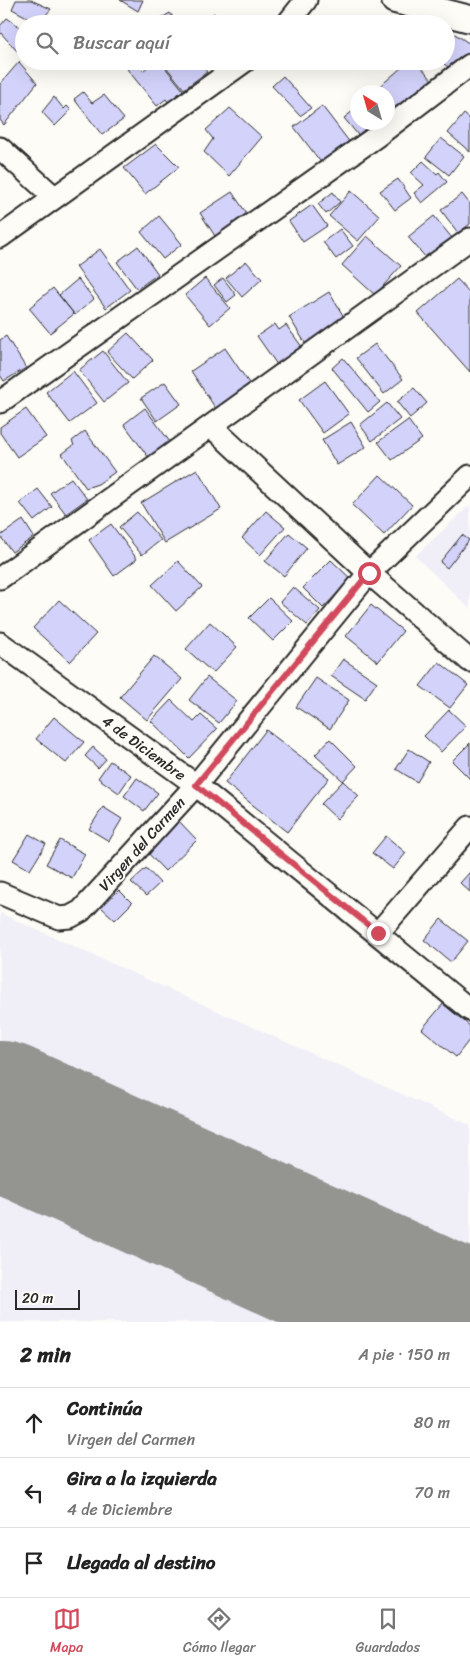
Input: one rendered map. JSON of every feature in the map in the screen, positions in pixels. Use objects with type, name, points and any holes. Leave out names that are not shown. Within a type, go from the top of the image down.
[{"type":"main road","points":[[395,0],[454,15]]},
{"type":"main road","points":[[455,15],[470,19]]},
{"type":"street","points":[[294,15],[306,0]]},
{"type":"street","points":[[0,402],[377,136],[470,64]]},
{"type":"street","points":[[0,237],[232,70]]},
{"type":"street","points":[[0,148],[54,198]]},
{"type":"street","points":[[0,578],[470,239]]},
{"type":"street","points":[[211,426],[369,573],[470,661]]},
{"type":"street","name":"Virgen del Carmen","points":[[0,893],[59,918],[70,917],[81,911],[196,785],[369,573],[470,476]]},
{"type":"street","name":"4 de Diciembre","points":[[0,643],[196,785],[470,1010]]},
{"type":"street","points":[[378,933],[470,828]]},
{"type":"shaded area","points":[[470,505],[470,609],[415,556]]},
{"type":"shaded area","points":[[0,913],[470,1125],[470,1322],[0,1322]]},
{"type":"building","points":[[16,0],[31,0],[51,9],[46,15],[23,15],[12,9]]},
{"type":"building","points":[[120,0],[143,0],[138,11]]},
{"type":"building","points":[[7,18],[15,24],[15,49],[0,32],[0,26]]},
{"type":"building","points":[[455,34],[470,44],[470,52],[455,72],[452,70],[455,70]]},
{"type":"building","points":[[15,67],[15,70],[26,70],[37,83],[4,125],[0,120],[0,84]]},
{"type":"building","points":[[128,70],[167,70],[183,90],[169,103],[166,99],[157,106]]},
{"type":"building","points":[[169,70],[205,70],[207,72],[184,89]]},
{"type":"building","points":[[399,70],[424,70],[433,81],[399,112],[395,107],[395,85],[381,85]]},
{"type":"building","points":[[283,76],[311,108],[300,116],[272,86]]},
{"type":"building","points":[[83,92],[92,103],[104,95],[124,119],[102,135],[74,99]]},
{"type":"building","points":[[54,97],[64,109],[67,106],[71,110],[55,126],[42,112]]},
{"type":"building","points":[[322,106],[351,144],[323,165],[294,127]]},
{"type":"building","points":[[230,108],[262,137],[229,176],[204,152],[213,139],[206,130]]},
{"type":"building","points":[[350,113],[350,125],[344,118]]},
{"type":"building","points":[[464,114],[470,119],[470,152],[448,133]]},
{"type":"building","points":[[354,130],[364,130],[358,135]]},
{"type":"building","points":[[441,138],[464,156],[449,175],[426,157]]},
{"type":"building","points":[[156,144],[179,167],[145,194],[124,168]]},
{"type":"building","points":[[423,161],[437,174],[439,172],[447,182],[422,203],[414,193],[424,185],[411,173]]},
{"type":"building","points":[[398,179],[411,198],[395,210],[380,191]]},
{"type":"building","points":[[351,191],[380,216],[358,241],[329,216]]},
{"type":"building","points":[[232,192],[249,217],[217,239],[200,213]]},
{"type":"building","points":[[333,192],[340,202],[326,214],[318,204]]},
{"type":"building","points":[[462,194],[470,204],[470,224],[458,233],[441,210]]},
{"type":"building","points":[[312,205],[327,226],[303,242],[289,221]]},
{"type":"building","points":[[159,216],[182,244],[163,259],[141,232]]},
{"type":"building","points":[[434,216],[452,238],[427,259],[408,237]]},
{"type":"building","points":[[340,229],[353,246],[336,259],[323,242]]},
{"type":"building","points":[[367,236],[401,266],[375,295],[342,265]]},
{"type":"building","points":[[138,246],[158,274],[137,289],[117,262]]},
{"type":"building","points":[[100,249],[130,290],[106,308],[76,267]]},
{"type":"building","points":[[246,261],[262,279],[242,297],[226,278]]},
{"type":"building","points":[[205,278],[230,308],[210,325],[185,295]]},
{"type":"building","points":[[223,278],[236,295],[227,302],[214,285]]},
{"type":"building","points":[[78,279],[94,299],[75,315],[59,295]]},
{"type":"building","points":[[457,279],[470,293],[470,372],[418,313]]},
{"type":"building","points":[[53,288],[74,314],[50,333],[29,308]]},
{"type":"building","points":[[329,292],[347,322],[307,346],[289,317]]},
{"type":"building","points":[[275,324],[279,330],[286,325],[305,351],[280,369],[257,336]]},
{"type":"building","points":[[128,333],[153,360],[132,379],[107,352]]},
{"type":"building","points":[[6,336],[26,368],[4,381],[0,375],[0,340]]},
{"type":"building","points":[[375,344],[403,379],[384,394],[356,358]]},
{"type":"building","points":[[225,348],[253,389],[218,412],[191,371]]},
{"type":"building","points":[[103,351],[128,383],[104,402],[79,370]]},
{"type":"building","points":[[343,358],[380,402],[368,412],[332,368]]},
{"type":"building","points":[[73,371],[97,403],[70,423],[46,392]]},
{"type":"building","points":[[325,381],[349,414],[323,433],[299,400]]},
{"type":"building","points":[[165,382],[181,404],[157,421],[141,398]]},
{"type":"building","points":[[414,388],[427,403],[410,418],[397,402]]},
{"type":"building","points":[[387,403],[400,419],[372,441],[360,425]]},
{"type":"building","points":[[145,408],[170,442],[149,458],[124,424]]},
{"type":"building","points":[[26,409],[46,437],[17,457],[0,433],[0,427]]},
{"type":"building","points":[[408,420],[422,439],[392,460],[378,442]]},
{"type":"building","points":[[351,422],[366,447],[337,465],[322,440]]},
{"type":"building","points":[[85,431],[115,472],[98,484],[86,488],[62,454],[74,445],[72,441]]},
{"type":"building","points":[[197,469],[221,509],[165,543],[141,503]]},
{"type":"building","points":[[380,475],[412,505],[384,535],[352,505]]},
{"type":"building","points":[[71,478],[87,499],[66,514],[50,493]]},
{"type":"building","points":[[38,489],[52,507],[34,521],[20,503]]},
{"type":"building","points":[[266,511],[285,527],[260,555],[242,538]]},
{"type":"building","points":[[137,512],[161,540],[142,555],[119,527]]},
{"type":"building","points":[[23,520],[34,537],[12,552],[0,536]]},
{"type":"building","points":[[111,524],[137,559],[114,576],[89,540]]},
{"type":"building","points":[[289,533],[307,548],[284,576],[265,561]]},
{"type":"building","points":[[462,535],[469,540],[447,568],[440,562]]},
{"type":"building","points":[[331,560],[351,579],[323,608],[303,588]]},
{"type":"building","points":[[178,561],[202,587],[176,611],[152,585]]},
{"type":"building","points":[[293,587],[320,610],[307,625],[280,602]]},
{"type":"building","points":[[269,598],[293,621],[273,641],[249,618]]},
{"type":"building","points":[[59,600],[96,634],[70,662],[33,628]]},
{"type":"building","points":[[371,605],[403,631],[378,662],[346,636]]},
{"type":"building","points":[[210,622],[237,647],[213,673],[186,649]]},
{"type":"building","points":[[154,656],[182,679],[147,720],[120,697]]},
{"type":"building","points":[[343,659],[377,682],[365,699],[331,676]]},
{"type":"building","points":[[439,662],[468,685],[450,708],[420,686]]},
{"type":"building","points":[[207,677],[237,701],[219,723],[189,700]]},
{"type":"building","points":[[316,678],[349,700],[330,729],[296,707]]},
{"type":"building","points":[[171,700],[194,722],[201,715],[217,729],[189,758],[151,721]]},
{"type":"building","points":[[449,710],[466,726],[441,752],[424,736]]},
{"type":"building","points":[[54,717],[84,742],[66,763],[36,739]]},
{"type":"building","points":[[266,730],[329,778],[287,832],[225,783]]},
{"type":"building","points":[[330,739],[357,766],[343,781],[315,755]]},
{"type":"building","points":[[470,743],[470,779],[452,761]]},
{"type":"building","points":[[93,747],[106,759],[98,768],[85,756]]},
{"type":"building","points":[[409,749],[429,762],[417,782],[396,769]]},
{"type":"building","points":[[110,761],[131,775],[119,793],[98,778]]},
{"type":"building","points":[[137,778],[158,793],[144,811],[124,796]]},
{"type":"building","points":[[343,781],[359,796],[337,819],[321,804]]},
{"type":"building","points":[[103,807],[122,819],[109,841],[89,829]]},
{"type":"building","points":[[178,820],[197,840],[165,871],[146,851]]},
{"type":"building","points":[[29,834],[46,844],[30,870],[13,860]]},
{"type":"building","points":[[386,836],[406,853],[393,869],[372,853]]},
{"type":"building","points":[[60,840],[85,854],[72,878],[46,864]]},
{"type":"building","points":[[146,868],[160,883],[146,896],[131,882]]},
{"type":"building","points":[[470,872],[470,892],[460,883]]},
{"type":"building","points":[[119,890],[132,903],[115,920],[101,907]]},
{"type":"building","points":[[441,919],[468,941],[451,962],[424,940]]},
{"type":"building","points":[[443,1004],[470,1026],[470,1039],[456,1057],[422,1029]]},
{"type":"runway","points":[[0,1115],[457,1322]]},
{"type":"route","points":[[369,573],[196,785],[378,933]]}]
